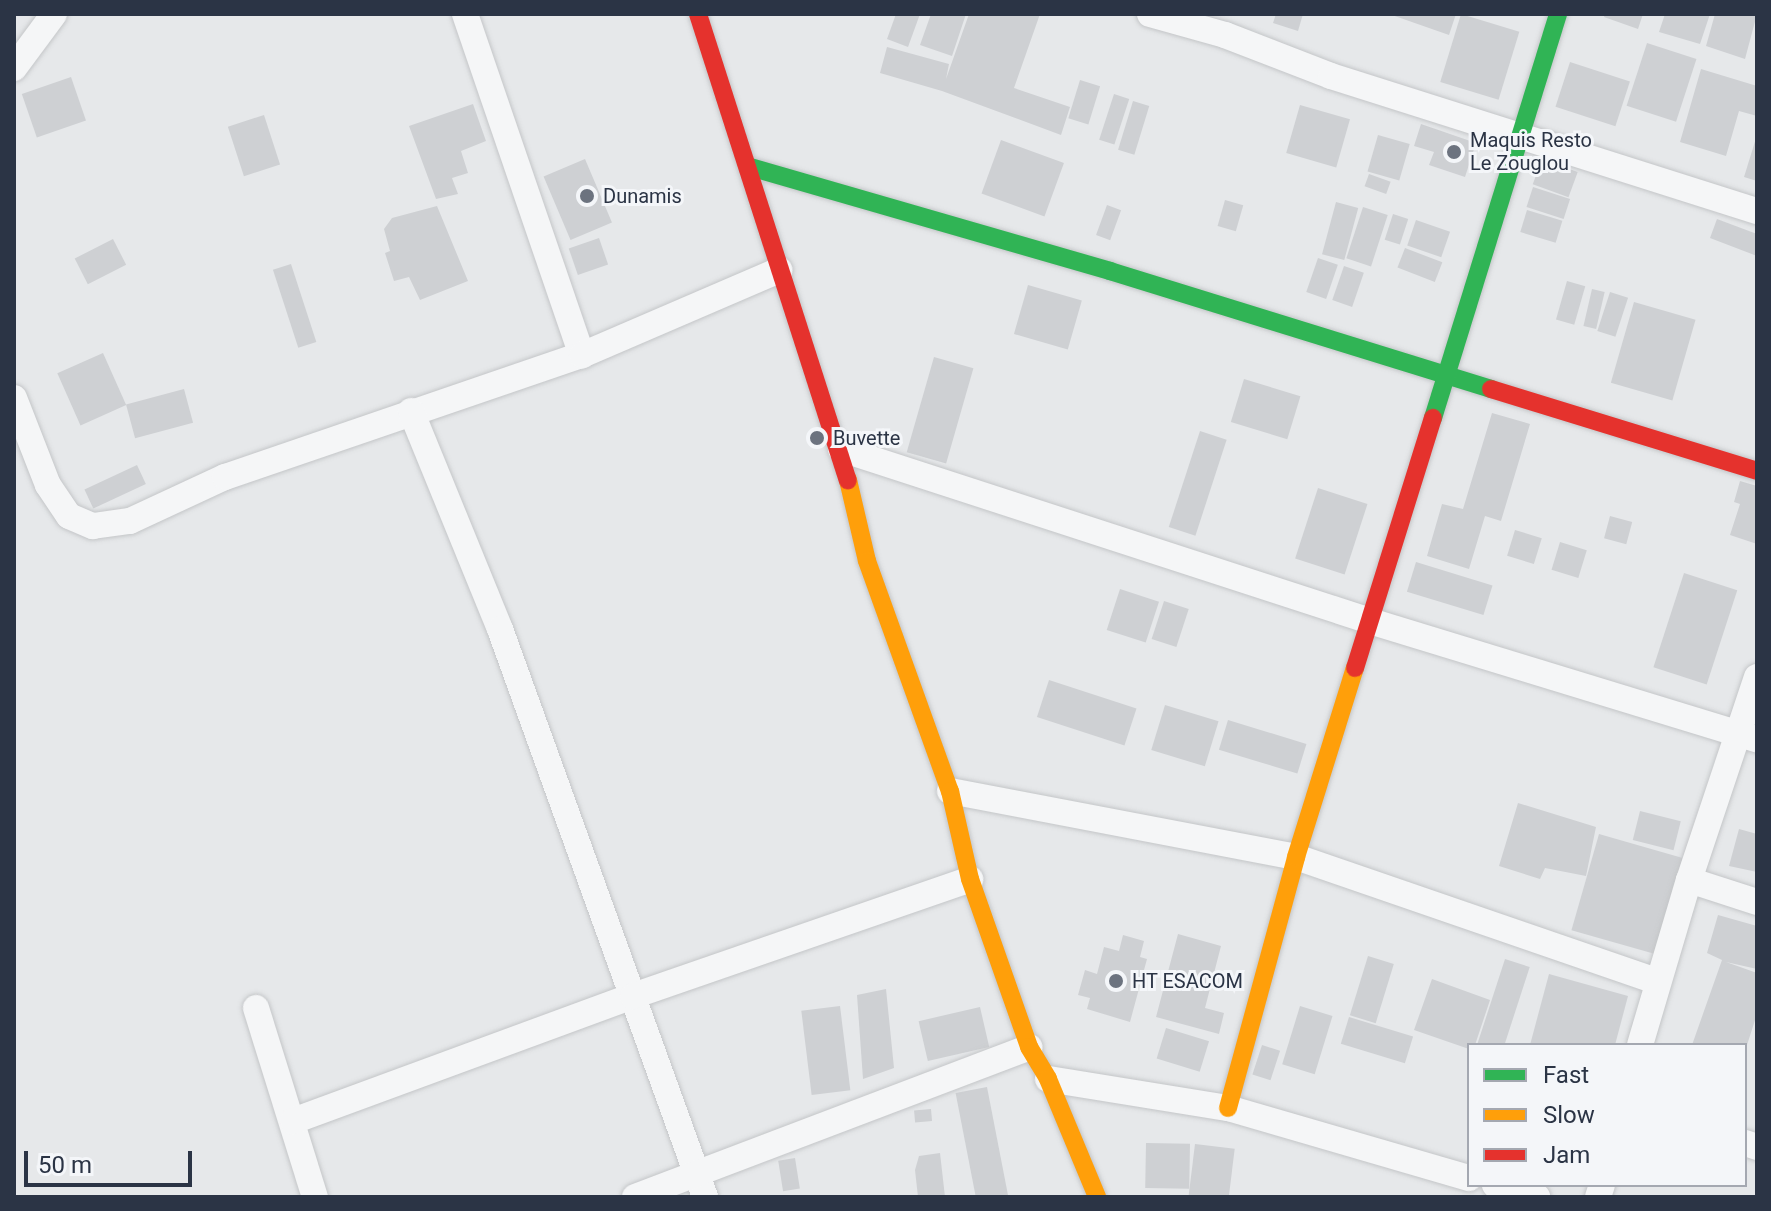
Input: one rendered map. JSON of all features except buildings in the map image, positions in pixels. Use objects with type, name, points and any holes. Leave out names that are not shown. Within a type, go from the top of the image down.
[{"type":"street","points":[[14,68],[54,14]]},
{"type":"street","points":[[465,14],[582,355]]},
{"type":"street","points":[[698,14],[750,167],[779,270],[841,449],[867,561],[950,791],[970,879],[1029,1047],[1048,1079],[1097,1197]]},
{"type":"street","points":[[1150,14],[1228,24],[1331,76],[1757,211]]},
{"type":"street","points":[[1228,1108],[1296,857],[1558,14]]},
{"type":"street","points":[[750,167],[1110,271],[1757,471]]},
{"type":"street","points":[[14,398],[48,485],[69,516],[93,526],[130,521],[225,477],[582,355],[779,270]]},
{"type":"street","points":[[411,411],[500,629],[701,1185]]},
{"type":"street","points":[[841,449],[1370,621],[1749,736]]},
{"type":"street","points":[[1641,1043],[1689,880],[1749,736],[1757,677]]},
{"type":"street","points":[[950,791],[1296,857],[1657,981]]},
{"type":"street","points":[[293,1121],[633,996],[970,879]]},
{"type":"street","points":[[1689,880],[1757,902]]},
{"type":"street","points":[[256,1008],[315,1197]]},
{"type":"street","points":[[635,1197],[701,1185],[1029,1047]]},
{"type":"street","points":[[1048,1079],[1228,1108],[1467,1177]]},
{"type":"street","points":[[1502,1187],[1537,1197]]},
{"type":"traffic: fast","points":[[1433,418],[1558,14]]},
{"type":"traffic: fast","points":[[750,167],[1110,271],[1491,389]]},
{"type":"traffic: slow","points":[[848,480],[867,561],[950,791],[970,879],[1029,1047],[1048,1079],[1097,1197]]},
{"type":"traffic: slow","points":[[1228,1108],[1296,857],[1355,668]]},
{"type":"traffic: jam","points":[[698,14],[848,480]]},
{"type":"traffic: jam","points":[[1491,389],[1757,471]]},
{"type":"traffic: jam","points":[[1355,668],[1433,418]]},
{"type":"place","name":"Maquis Resto Le Zouglou","points":[[1454,152]]},
{"type":"place","name":"Dunamis","points":[[587,196]]},
{"type":"place","name":"Buvette","points":[[817,438]]},
{"type":"place","name":"HT ESACOM","points":[[1116,981]]}]
